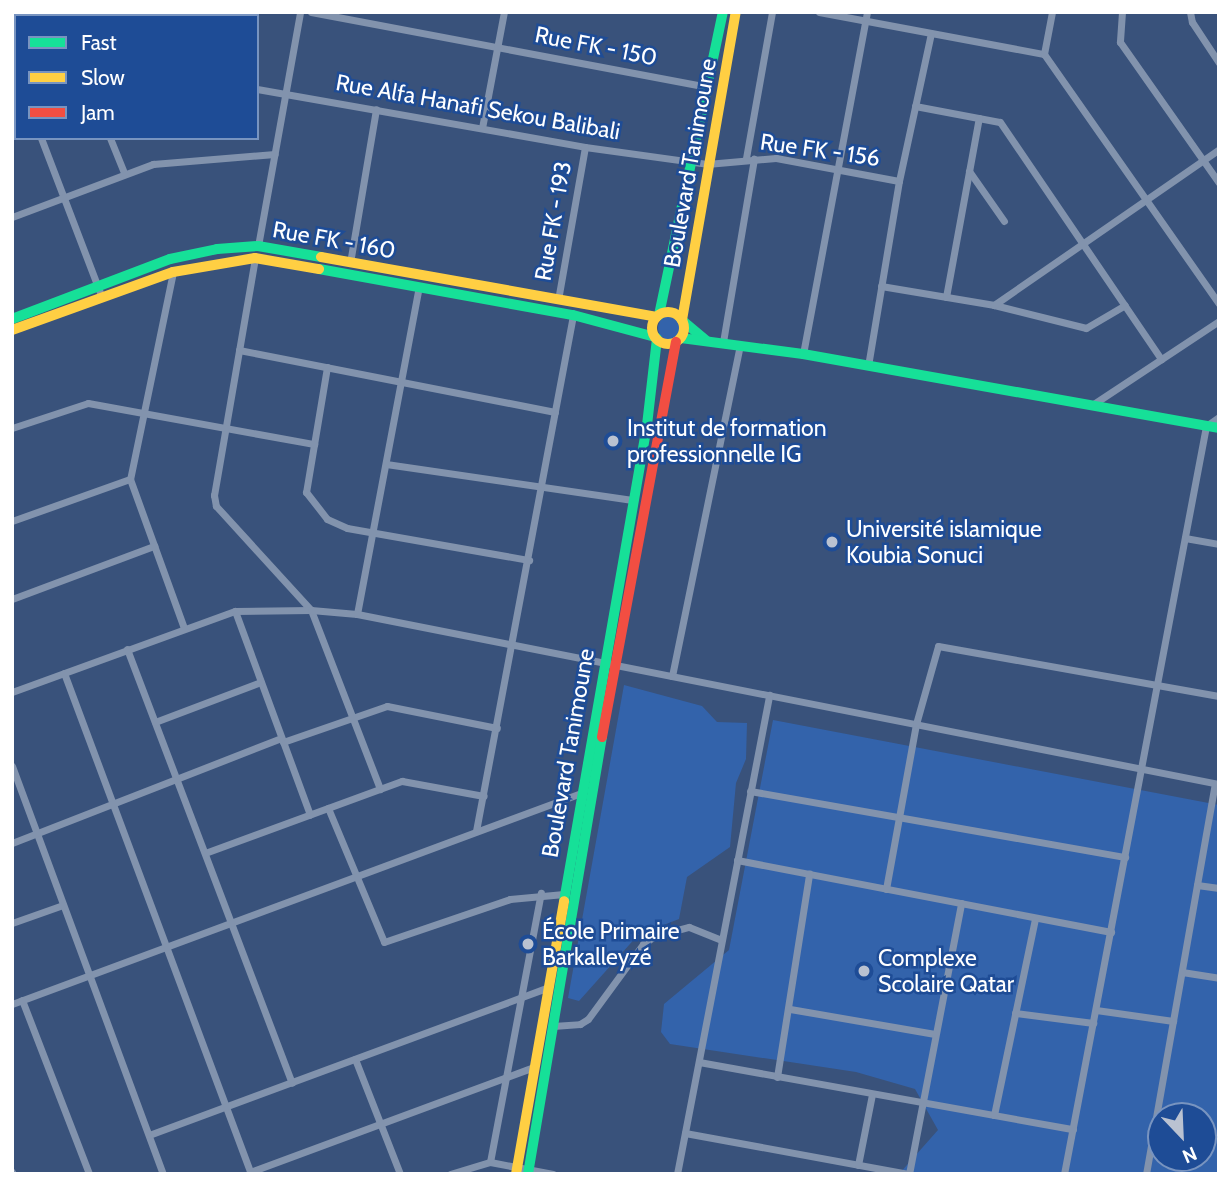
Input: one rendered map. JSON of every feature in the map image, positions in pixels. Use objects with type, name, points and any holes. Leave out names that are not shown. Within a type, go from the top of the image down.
[{"type":"main road","name":"Boulevard Tanimoune","points":[[658,316],[723,12]]},
{"type":"main road","name":"Boulevard Tanimoune","points":[[683,321],[736,12]]},
{"type":"main road","name":"Rue FK - 160","points":[[12,330],[173,272],[258,246],[658,316]]},
{"type":"main road","name":"Rue FK - 160","points":[[12,319],[170,259],[238,252],[256,258],[573,315],[656,338]]},
{"type":"main road","points":[[707,341],[674,313],[658,316],[652,327],[656,338],[723,342],[803,354],[1219,428]]},
{"type":"main road","points":[[678,340],[683,321]]},
{"type":"main road","name":"Boulevard Tanimoune","points":[[528,1171],[609,663],[656,338]]},
{"type":"main road","name":"Boulevard Tanimoune","points":[[517,1170],[581,793],[678,340]]},
{"type":"street","points":[[258,246],[300,12]]},
{"type":"street","name":"Rue FK - 150","points":[[311,12],[708,87]]},
{"type":"street","points":[[482,128],[504,12]]},
{"type":"street","points":[[723,342],[772,12]]},
{"type":"street","points":[[819,12],[866,17],[930,33],[1044,54],[1219,304]]},
{"type":"street","points":[[1044,54],[1052,12]]},
{"type":"street","points":[[1122,12],[1120,42],[1219,183]]},
{"type":"street","points":[[1190,12],[1192,22],[1219,63]]},
{"type":"street","points":[[803,354],[835,168],[866,17]]},
{"type":"street","points":[[868,366],[899,181],[930,33]]},
{"type":"street","name":"Rue Alfa Hanafi Sekou Balibali","points":[[259,89],[585,147],[693,162]]},
{"type":"street","points":[[915,106],[1000,122],[1161,359]]},
{"type":"street","points":[[350,263],[376,109]]},
{"type":"street","points":[[946,297],[979,118]]},
{"type":"street","points":[[42,140],[102,298]]},
{"type":"street","points":[[111,140],[124,173]]},
{"type":"street","name":"Rue FK - 193","points":[[558,300],[585,147]]},
{"type":"street","points":[[994,305],[1219,149]]},
{"type":"street","points":[[12,217],[124,173],[188,158],[275,155]]},
{"type":"street","name":"Rue FK - 156","points":[[693,162],[708,164],[750,158],[835,168],[899,181]]},
{"type":"street","points":[[969,171],[1004,221]]},
{"type":"street","points":[[256,258],[226,428],[216,506],[311,610],[380,789]]},
{"type":"street","points":[[173,272],[130,479],[184,628]]},
{"type":"street","points":[[881,286],[994,305],[1086,328],[1125,305]]},
{"type":"street","points":[[357,614],[419,288]]},
{"type":"street","points":[[476,831],[573,315]]},
{"type":"street","points":[[1091,405],[1219,321]]},
{"type":"street","points":[[672,676],[740,345]]},
{"type":"street","points":[[239,350],[555,412]]},
{"type":"street","points":[[327,367],[306,492],[332,523],[528,559]]},
{"type":"street","points":[[12,428],[82,403],[144,410],[314,444]]},
{"type":"street","points":[[1064,1174],[1206,426],[1219,417]]},
{"type":"street","points":[[386,464],[632,500]]},
{"type":"street","points":[[12,521],[130,479]]},
{"type":"street","points":[[1185,538],[1219,544]]},
{"type":"street","points":[[12,599],[154,546]]},
{"type":"street","points":[[12,692],[235,611],[311,610],[357,614],[1217,784],[1146,1174]]},
{"type":"street","points":[[235,611],[310,815]]},
{"type":"street","points":[[886,889],[916,724],[936,648],[941,645],[1219,696]]},
{"type":"street","points":[[127,649],[292,1083]]},
{"type":"street","points":[[64,673],[250,1173],[534,1067]]},
{"type":"street","points":[[155,722],[261,682]]},
{"type":"street","points":[[677,1174],[769,695]]},
{"type":"street","points":[[12,843],[282,740],[387,706],[497,728]]},
{"type":"street","points":[[12,766],[161,1173]]},
{"type":"street","points":[[205,853],[402,781],[484,796]]},
{"type":"street","points":[[750,791],[1125,857]]},
{"type":"street","points":[[12,1004],[581,793]]},
{"type":"street","points":[[328,808],[384,942],[481,907],[541,893],[564,894]]},
{"type":"street","points":[[737,860],[1111,932]]},
{"type":"street","points":[[778,1077],[809,874]]},
{"type":"street","points":[[1197,885],[1219,888]]},
{"type":"street","points":[[489,1162],[541,893]]},
{"type":"street","points":[[685,1133],[909,1174],[961,903]]},
{"type":"street","points":[[12,923],[63,905]]},
{"type":"street","points":[[994,1115],[1035,918]]},
{"type":"street","points":[[553,1026],[580,1024],[588,1019],[643,944],[655,936],[690,926],[722,940]]},
{"type":"street","points":[[1182,972],[1219,978]]},
{"type":"street","points":[[149,1135],[547,988]]},
{"type":"street","points":[[22,1000],[89,1174]]},
{"type":"street","points":[[790,1009],[935,1034]]},
{"type":"street","points":[[1096,1010],[1173,1021]]},
{"type":"street","points":[[1015,1013],[1093,1023]]},
{"type":"street","points":[[355,1059],[400,1174]]},
{"type":"street","points":[[699,1062],[1073,1129]]},
{"type":"street","points":[[858,1165],[872,1094]]},
{"type":"street","points":[[450,1174],[489,1162],[517,1170],[553,1174]]},
{"type":"shaded area","points":[[670,316],[678,320],[682,328],[678,336],[670,340],[662,336],[658,328],[662,320]]},
{"type":"shaded area","points":[[624,685],[702,706],[717,722],[747,723],[746,759],[736,783],[730,847],[687,877],[679,919],[638,935],[579,1001],[568,998]]},
{"type":"shaded area","points":[[773,720],[1219,805],[1219,1174],[899,1174],[938,1130],[915,1089],[856,1072],[670,1044],[661,1032],[664,1004],[729,950]]},
{"type":"traffic: fast","points":[[659,315],[723,12]]},
{"type":"traffic: fast","points":[[12,319],[170,259],[217,249],[258,246],[321,257]]},
{"type":"traffic: fast","points":[[319,269],[573,315],[655,337]]},
{"type":"traffic: fast","points":[[683,321],[706,340]]},
{"type":"traffic: fast","points":[[681,338],[803,354],[1219,428]]},
{"type":"traffic: fast","points":[[564,901],[647,425],[657,339]]},
{"type":"traffic: fast","points":[[528,1174],[602,737]]},
{"type":"traffic: slow","points":[[682,320],[736,12]]},
{"type":"traffic: slow","points":[[321,257],[657,317]]},
{"type":"traffic: slow","points":[[12,330],[173,272],[255,258],[319,269]]},
{"type":"traffic: slow","points":[[668,312],[679,317],[684,328],[679,339],[668,344],[657,339],[652,328],[657,317],[668,312]]},
{"type":"traffic: slow","points":[[516,1174],[564,901]]},
{"type":"traffic: jam","points":[[602,737],[676,342]]},
{"type":"place","name":"Institut de formation professionnelle IG","points":[[613,441]]},
{"type":"place","name":"Université islamique Koubia Sonuci","points":[[832,542]]},
{"type":"place","name":"École Primaire Barkalleyzé","points":[[528,944]]},
{"type":"place","name":"Complexe Scolaire Qatar","points":[[864,971]]}]
